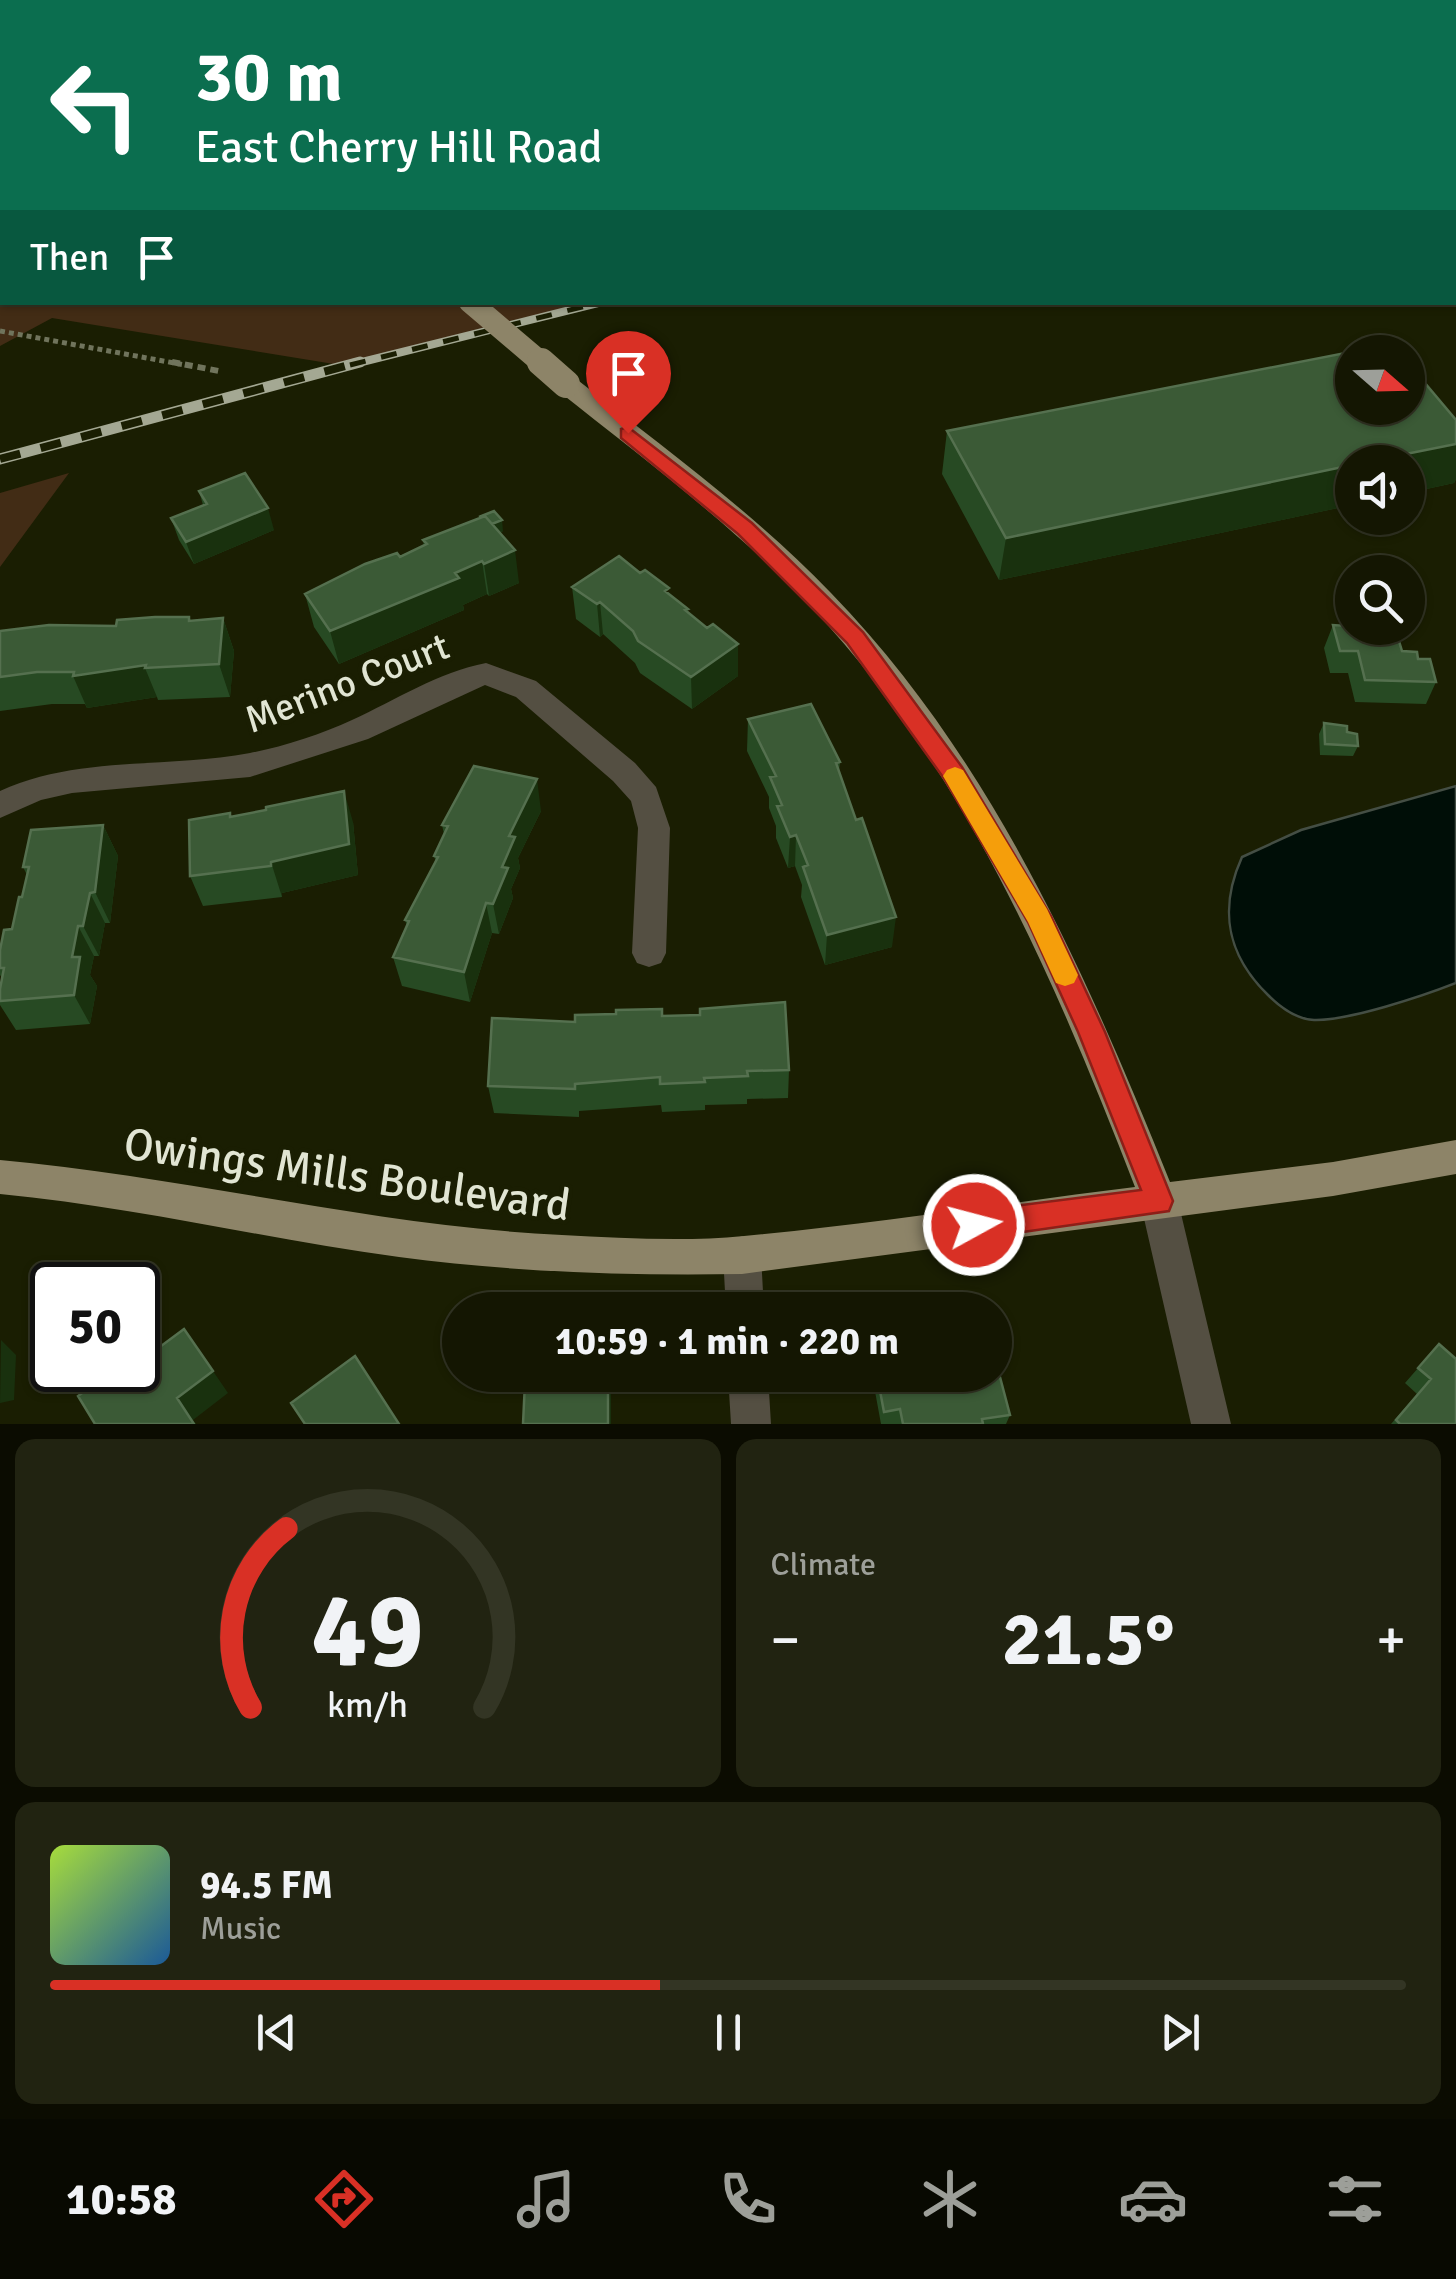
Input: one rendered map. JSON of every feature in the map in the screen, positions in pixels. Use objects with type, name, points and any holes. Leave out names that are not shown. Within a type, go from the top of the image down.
[{"type":"main road","points":[[474,305],[745,528],[855,638],[953,773],[1038,916],[1092,1032],[1159,1201]]},
{"type":"main road","name":"Owings Mills Boulevard","points":[[0,1177],[164,1198],[450,1245],[651,1258],[742,1254],[1159,1201],[1456,1158]]},
{"type":"street","name":"Merino Court","points":[[0,804],[35,789],[72,781],[250,765],[357,731],[466,678],[486,674],[526,689],[624,772],[645,796],[654,828],[649,953]]},
{"type":"street","points":[[1159,1201],[1211,1424]]},
{"type":"street","points":[[742,1254],[744,1292]]},
{"type":"street","points":[[749,1392],[751,1424]]},
{"type":"path","points":[[0,331],[219,371]]},
{"type":"shaded area","points":[[0,305],[592,305],[340,365],[52,318],[0,346]]},
{"type":"shaded area","points":[[69,473],[0,567],[0,493]]},
{"type":"shaded area","points":[[1456,786],[1456,983],[1385,1007],[1329,1019],[1301,1017],[1278,1004],[1254,980],[1235,948],[1230,895],[1242,857],[1301,830]]},
{"type":"building","points":[[1335,355],[1335,425],[1425,425],[1425,383],[1456,420],[1456,444],[1425,450],[1425,445],[1335,445],[1335,469],[1006,538],[947,431]]},
{"type":"building","points":[[245,473],[268,508],[186,542],[171,518],[207,504],[199,491]]},
{"type":"building","points":[[494,511],[502,520],[492,524],[485,516],[479,517]]},
{"type":"building","points":[[485,516],[515,550],[455,573],[459,578],[330,631],[305,594],[365,564],[397,553],[400,557],[427,544],[423,540]]},
{"type":"building","points":[[619,556],[669,588],[665,591],[707,628],[713,624],[738,644],[691,677],[638,641],[633,631],[600,602],[597,604],[572,587]]},
{"type":"building","points":[[189,617],[189,621],[223,618],[219,664],[145,668],[146,665],[73,676],[74,672],[37,672],[0,677],[0,631],[49,625],[116,626],[117,620]]},
{"type":"building","points":[[1338,645],[1400,645],[1402,651],[1417,652],[1418,659],[1430,659],[1436,682],[1365,680],[1358,651],[1340,651]]},
{"type":"building","points":[[811,704],[840,762],[836,763],[856,820],[862,818],[896,917],[827,935],[803,867],[808,865],[796,835],[790,837],[777,806],[782,805],[770,777],[776,776],[748,719]]},
{"type":"building","points":[[1324,723],[1347,726],[1347,732],[1357,734],[1358,746],[1325,744]]},
{"type":"building","points":[[474,766],[537,779],[509,836],[515,837],[502,867],[508,868],[493,904],[486,903],[464,972],[393,957],[409,921],[405,920],[438,857],[434,856],[448,826],[442,825]]},
{"type":"building","points":[[344,791],[349,844],[271,862],[271,866],[190,876],[189,820],[230,813],[230,817]]},
{"type":"building","points":[[103,825],[95,892],[90,893],[83,926],[78,926],[72,957],[80,957],[74,995],[0,1001],[4,968],[0,968],[0,950],[4,930],[12,929],[22,897],[29,867],[23,867],[31,830]]},
{"type":"building","points":[[785,1002],[789,1070],[747,1071],[748,1076],[704,1078],[705,1082],[660,1084],[660,1077],[575,1084],[575,1089],[488,1086],[492,1018],[575,1022],[575,1015],[616,1014],[616,1010],[662,1009],[662,1016],[700,1015],[700,1009]]},
{"type":"building","points":[[184,1329],[213,1371],[177,1398],[194,1424],[95,1424],[78,1396],[84,1392],[160,1392],[160,1347]]},
{"type":"building","points":[[1439,1344],[1456,1359],[1456,1424],[1400,1424],[1396,1420],[1431,1379],[1418,1368]]},
{"type":"building","points":[[355,1356],[399,1424],[305,1424],[291,1403]]},
{"type":"building","points":[[525,1392],[608,1392],[608,1424],[523,1424]]},
{"type":"building","points":[[880,1392],[1004,1392],[1010,1415],[982,1419],[983,1424],[903,1424],[900,1409],[884,1412]]},
{"type":"railway","points":[[350,365],[590,305]]},
{"type":"railway","points":[[0,459],[360,362]]},
{"type":"slow traffic","points":[[955,776],[1038,916],[1065,975]]},
{"type":"route","points":[[628,433],[745,528],[855,638],[953,773],[1038,916],[1092,1032],[1159,1201],[974,1225]]}]
